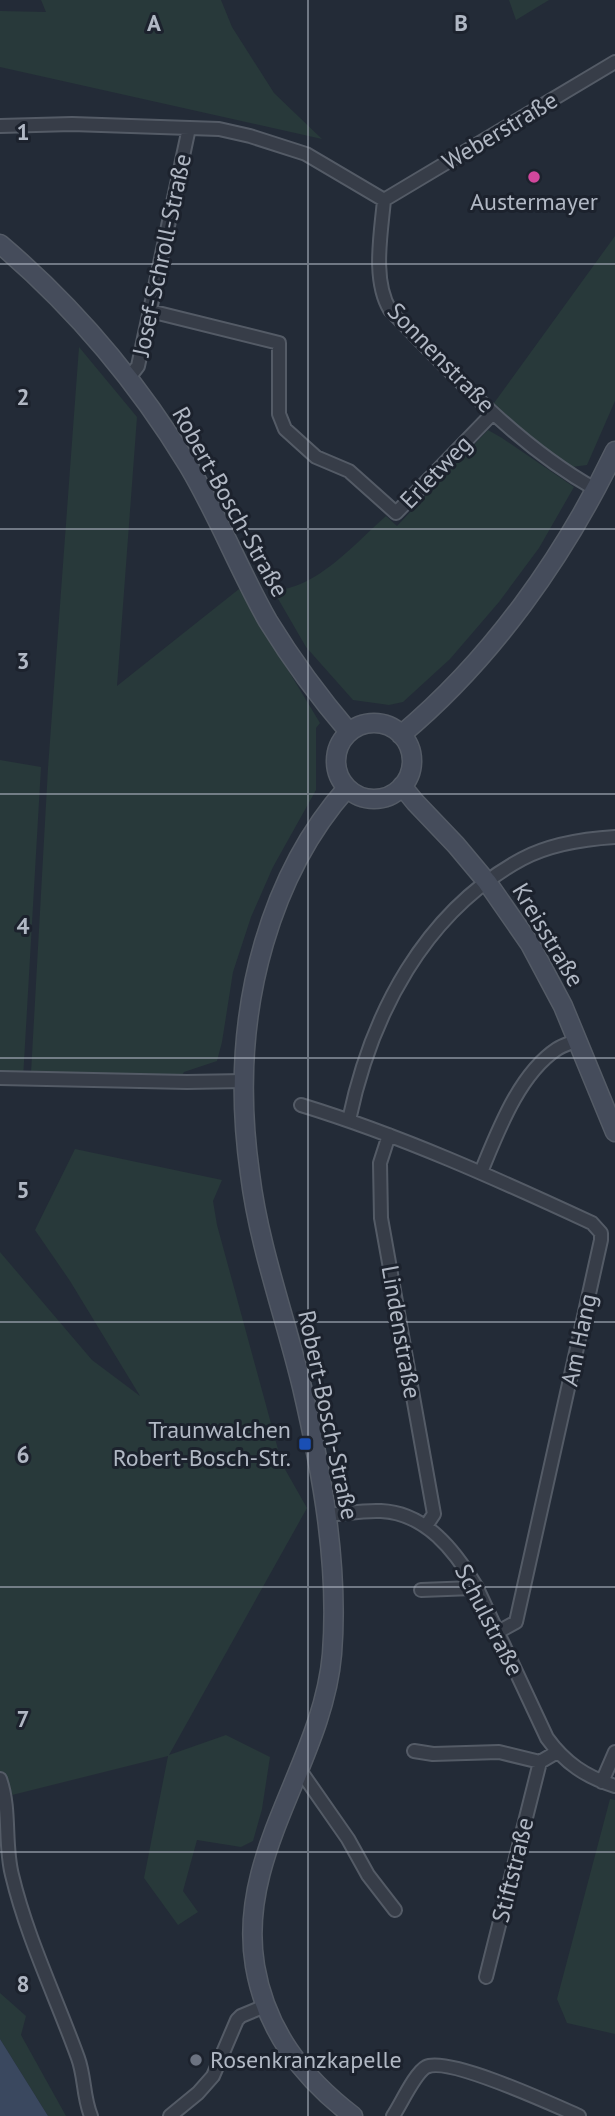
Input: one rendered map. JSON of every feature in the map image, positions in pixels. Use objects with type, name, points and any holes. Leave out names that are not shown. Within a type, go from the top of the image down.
[{"type":"main road","name":"Robert-Bosch-Straße","points":[[0,244],[84,326],[128,379],[168,434],[189,467],[268,619],[305,677],[349,732]]},
{"type":"main road","points":[[401,734],[456,683],[503,629],[537,584],[615,451]]},
{"type":"main road","points":[[369,723],[392,727],[401,734],[411,754],[408,776],[402,786],[393,794],[369,799],[347,789],[337,771],[336,760],[337,750],[349,732],[369,723]]},
{"type":"main road","name":"Kreisstraße","points":[[402,786],[487,882],[545,970],[577,1040],[609,1100],[615,1132]]},
{"type":"main road","name":"Robert-Bosch-Straße","points":[[347,789],[302,851],[285,882],[271,919],[250,1003],[244,1081],[246,1142],[258,1223],[302,1386],[313,1440],[326,1515],[333,1615],[332,1656],[328,1679],[317,1722],[274,1831],[255,1897],[252,1947],[265,2006],[281,2041],[328,2096],[353,2116]]},
{"type":"street","name":"Weberstraße","points":[[384,200],[615,62]]},
{"type":"street","points":[[0,126],[72,124],[219,129],[306,154],[384,200]]},
{"type":"street","name":"Josef-Schroll-Straße","points":[[128,379],[138,366],[188,128]]},
{"type":"street","name":"Sonnenstraße","points":[[384,200],[380,281],[384,300],[390,310],[533,450],[594,489]]},
{"type":"street","name":"Erletweg","points":[[150,311],[279,343],[279,414],[285,429],[316,457],[349,471],[396,513],[493,413]]},
{"type":"street","points":[[349,1120],[376,1029],[400,979],[429,937],[454,910],[487,882],[523,858],[557,845],[584,839],[615,837]]},
{"type":"street","points":[[481,1172],[511,1105],[524,1083],[543,1061],[558,1049],[577,1040]]},
{"type":"street","points":[[0,1078],[244,1081]]},
{"type":"street","name":"Am Hang","points":[[301,1105],[349,1120],[481,1172],[592,1223],[601,1234],[516,1622],[498,1632]]},
{"type":"street","name":"Lindenstraße","points":[[389,1135],[380,1163],[382,1218],[434,1514],[426,1526]]},
{"type":"street","name":"Schulstraße","points":[[326,1515],[382,1511],[401,1515],[426,1526],[447,1544],[462,1562],[476,1586],[547,1738],[557,1752],[579,1771],[615,1786]]},
{"type":"street","points":[[421,1590],[476,1586]]},
{"type":"street","points":[[414,1751],[433,1755],[499,1752],[540,1762],[557,1752]]},
{"type":"street","points":[[602,1782],[615,1752]]},
{"type":"street","name":"Stiftstraße","points":[[486,1977],[540,1762]]},
{"type":"street","points":[[298,1772],[302,1773],[368,1875],[395,1910]]},
{"type":"street","points":[[0,1779],[5,1795],[11,1872],[24,1917],[80,2062],[86,2103],[91,2116]]},
{"type":"street","points":[[170,2116],[198,2093],[213,2076],[237,2020],[265,2006]]},
{"type":"street","points":[[393,2116],[420,2073],[427,2067],[436,2065],[447,2066],[505,2085],[579,2116]]},
{"type":"shaded area","points":[[41,0],[221,0],[232,27],[274,93],[322,139],[0,67],[0,11],[46,12]]},
{"type":"shaded area","points":[[509,0],[549,0],[516,20]]},
{"type":"shaded area","points":[[615,236],[615,401],[587,465],[572,467],[532,440],[494,403]]},
{"type":"shaded area","points":[[79,347],[137,417],[117,686],[239,589],[320,723],[316,728],[316,790],[273,867],[251,917],[233,972],[217,1061],[184,1072],[179,1080],[31,1073],[48,768]]},
{"type":"shaded area","points":[[488,430],[574,487],[539,548],[499,602],[450,659],[403,702],[389,705],[353,700],[306,647],[273,590],[289,588],[319,574],[386,516],[397,526]]},
{"type":"shaded area","points":[[0,760],[41,767],[23,1079],[0,1077]]},
{"type":"shaded area","points":[[75,1149],[222,1180],[213,1201],[217,1225],[282,1464],[307,1508],[169,1755],[226,1735],[270,1757],[262,1809],[253,1841],[241,1847],[197,1840],[183,1891],[198,1912],[178,1925],[144,1878],[168,1756],[0,1798],[0,1252],[92,1360],[140,1396],[70,1281],[35,1230]]},
{"type":"shaded area","points":[[610,1799],[615,1800],[615,2034],[567,2023],[557,1999]]},
{"type":"shaded area","points":[[0,1993],[26,2016],[21,2035],[66,2116],[48,2116],[0,2039]]},
{"type":"water","points":[[0,2039],[48,2116],[0,2116]]},
{"type":"place","name":"Austermayer","points":[[534,177]]},
{"type":"place","name":"Traunwalchen Robert-Bosch-Str.","points":[[305,1444]]},
{"type":"place","name":"Rosenkranzkapelle","points":[[196,2060]]}]
